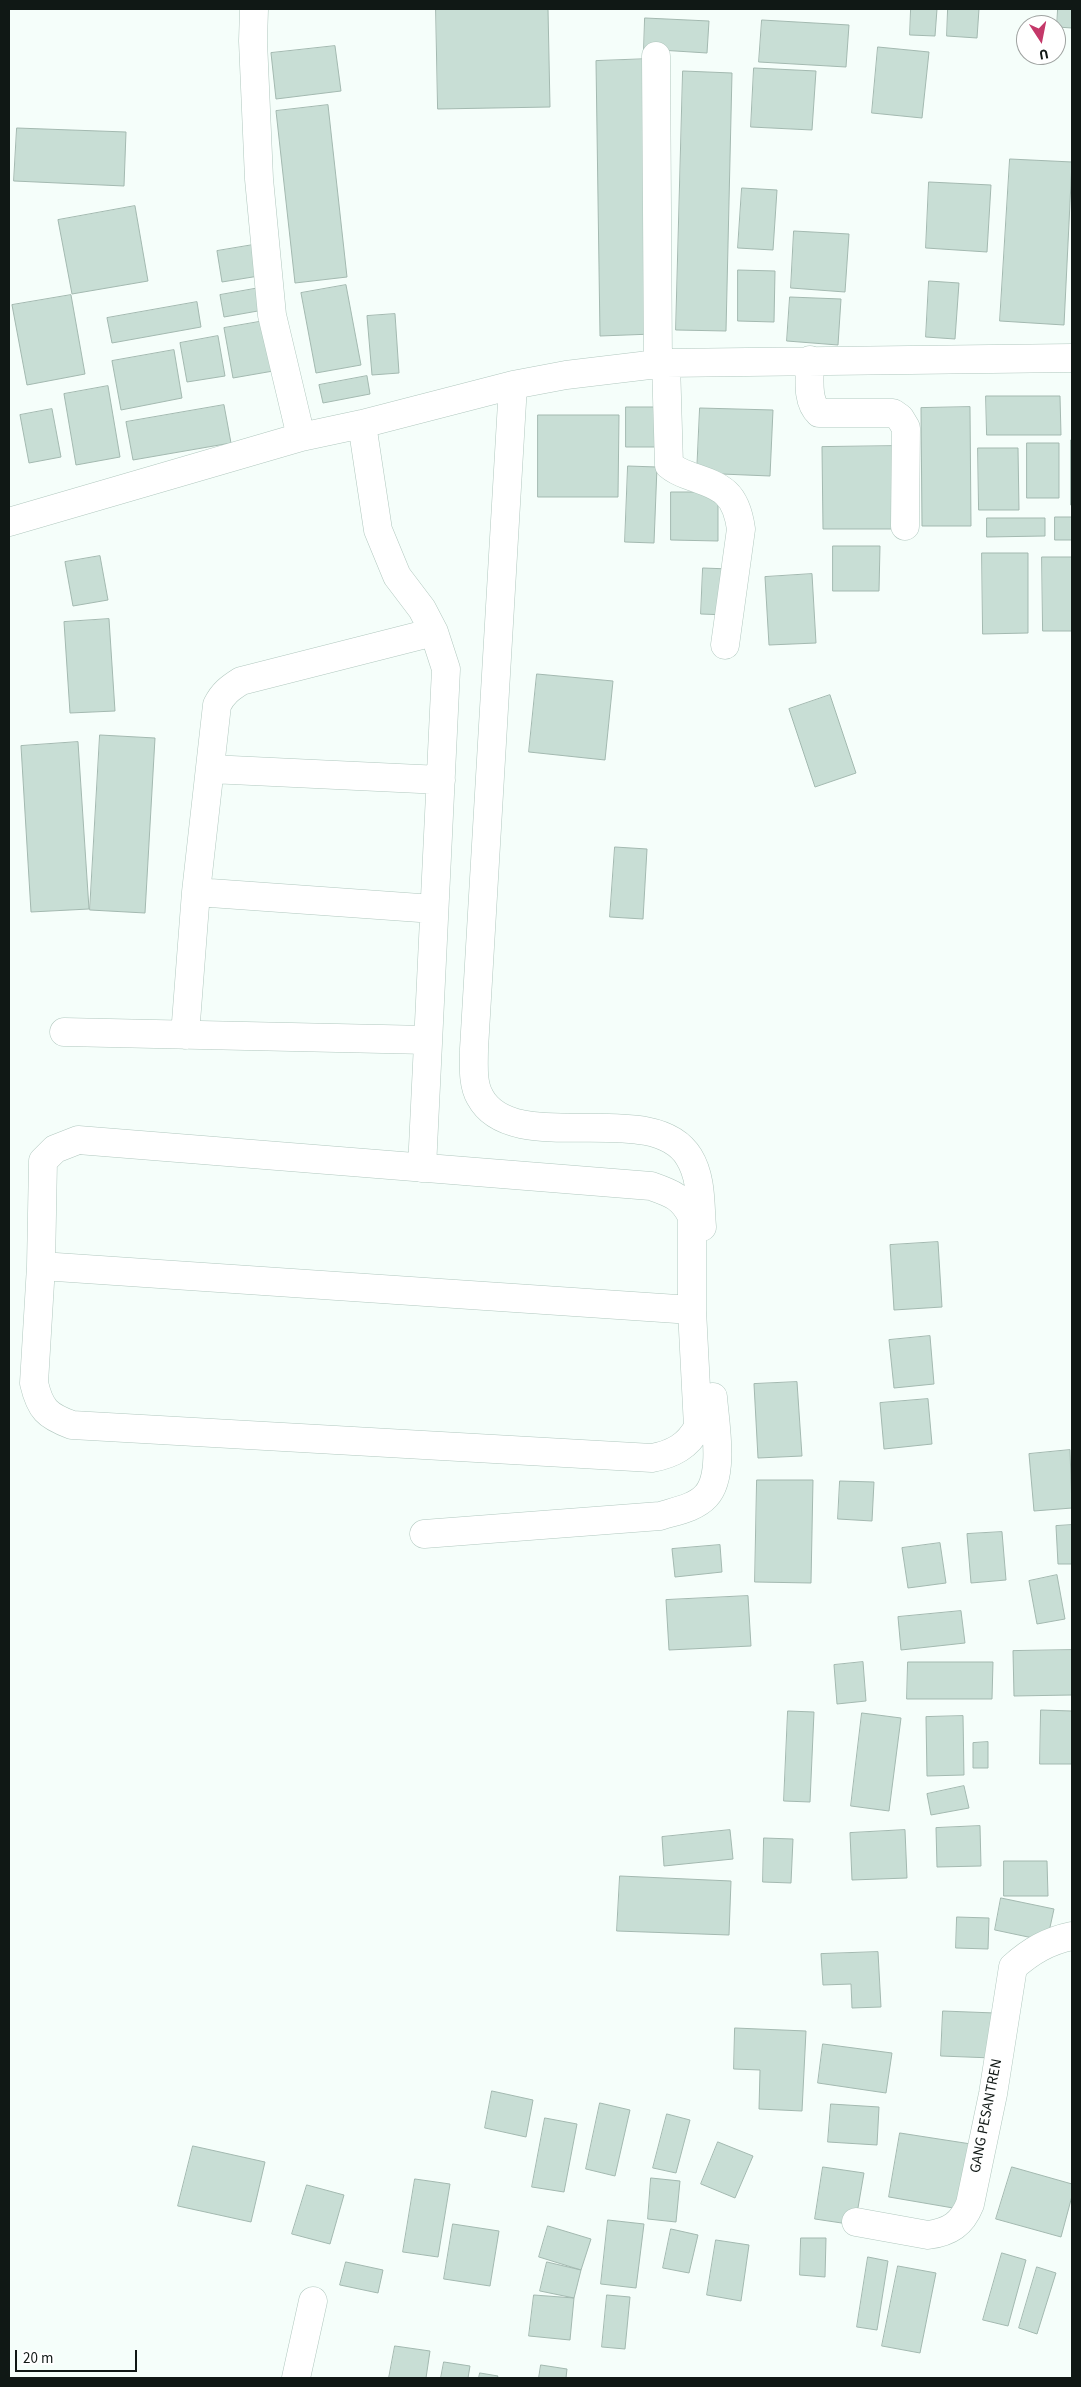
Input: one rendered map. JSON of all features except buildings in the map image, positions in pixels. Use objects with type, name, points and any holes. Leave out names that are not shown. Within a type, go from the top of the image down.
[{"type":"street","points":[[254,9],[253,41],[259,179],[272,315],[301,437]]},
{"type":"street","points":[[656,56],[662,364],[669,466],[675,471],[718,486],[729,496],[738,510],[741,529],[725,645]]},
{"type":"street","points":[[9,522],[301,437],[362,424],[513,385],[604,370],[662,364],[810,360],[1072,358]]},
{"type":"street","points":[[810,360],[811,401],[813,407],[819,413],[893,413],[906,428],[905,526]]},
{"type":"street","points":[[424,1534],[660,1516],[688,1507],[706,1496],[715,1482],[717,1460],[698,1179],[689,1157],[678,1143],[666,1136],[641,1130],[515,1124],[496,1115],[480,1098],[475,1082],[474,1049],[513,385]]},
{"type":"street","points":[[362,424],[378,530],[397,576],[422,609],[434,632],[446,669],[422,1168]]},
{"type":"street","points":[[185,1035],[196,892],[217,706],[228,689],[241,682],[434,632]]},
{"type":"street","points":[[210,770],[441,780]]},
{"type":"street","points":[[196,892],[434,909]]},
{"type":"street","points":[[64,1032],[428,1040]]},
{"type":"street","points":[[78,1140],[651,1186],[676,1195],[686,1204],[692,1217],[692,1310],[698,1427],[692,1438],[680,1448],[669,1455],[652,1458],[72,1425],[49,1416],[38,1397],[34,1383],[41,1266],[43,1161],[55,1149],[78,1140]]},
{"type":"street","points":[[41,1266],[692,1310]]},
{"type":"street","name":"GANG PESANTREN","points":[[856,2222],[928,2235],[940,2234],[956,2227],[966,2214],[970,2204],[992,2094],[1013,1967],[1028,1953],[1059,1938],[1072,1936]]},
{"type":"street","points":[[296,2378],[313,2301]]}]
